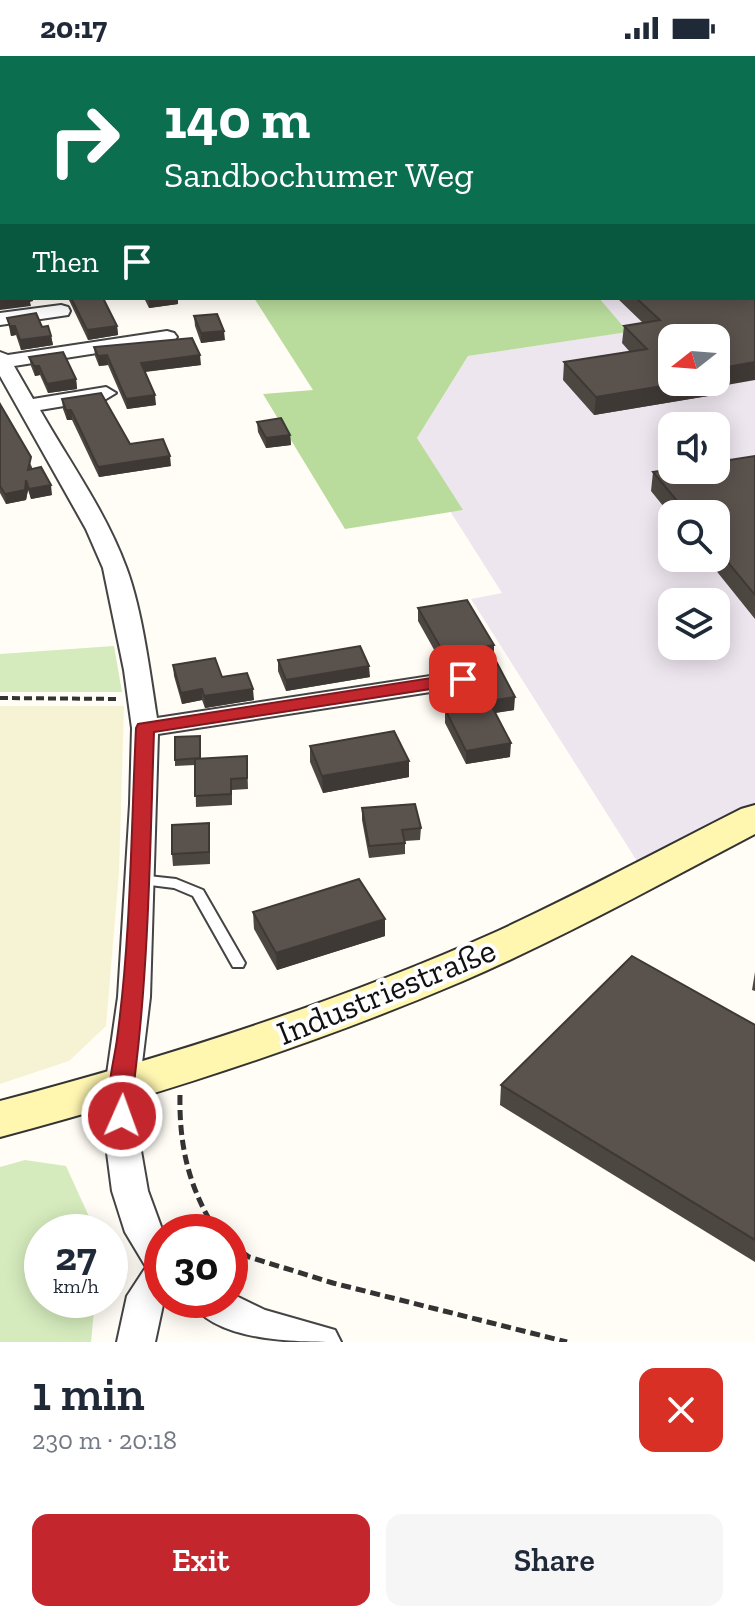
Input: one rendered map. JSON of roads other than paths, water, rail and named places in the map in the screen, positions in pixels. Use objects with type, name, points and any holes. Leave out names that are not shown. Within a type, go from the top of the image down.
[{"type":"street","points":[[0,319],[61,311]]},
{"type":"street","points":[[144,1233],[130,1191],[123,1145],[122,1088],[134,997],[145,728],[141,698],[115,568],[97,529],[1,360],[167,337]]},
{"type":"street","points":[[26,406],[106,393]]},
{"type":"street","points":[[145,728],[463,679]]},
{"type":"street","name":"Industriestraße","points":[[0,1119],[122,1088],[351,1008],[511,941],[755,818]]},
{"type":"street","points":[[136,1342],[144,1305]]},
{"type":"street","points":[[240,1318],[277,1332],[322,1342]]},
{"type":"lane","points":[[139,880],[176,884],[198,893],[238,963]]}]
